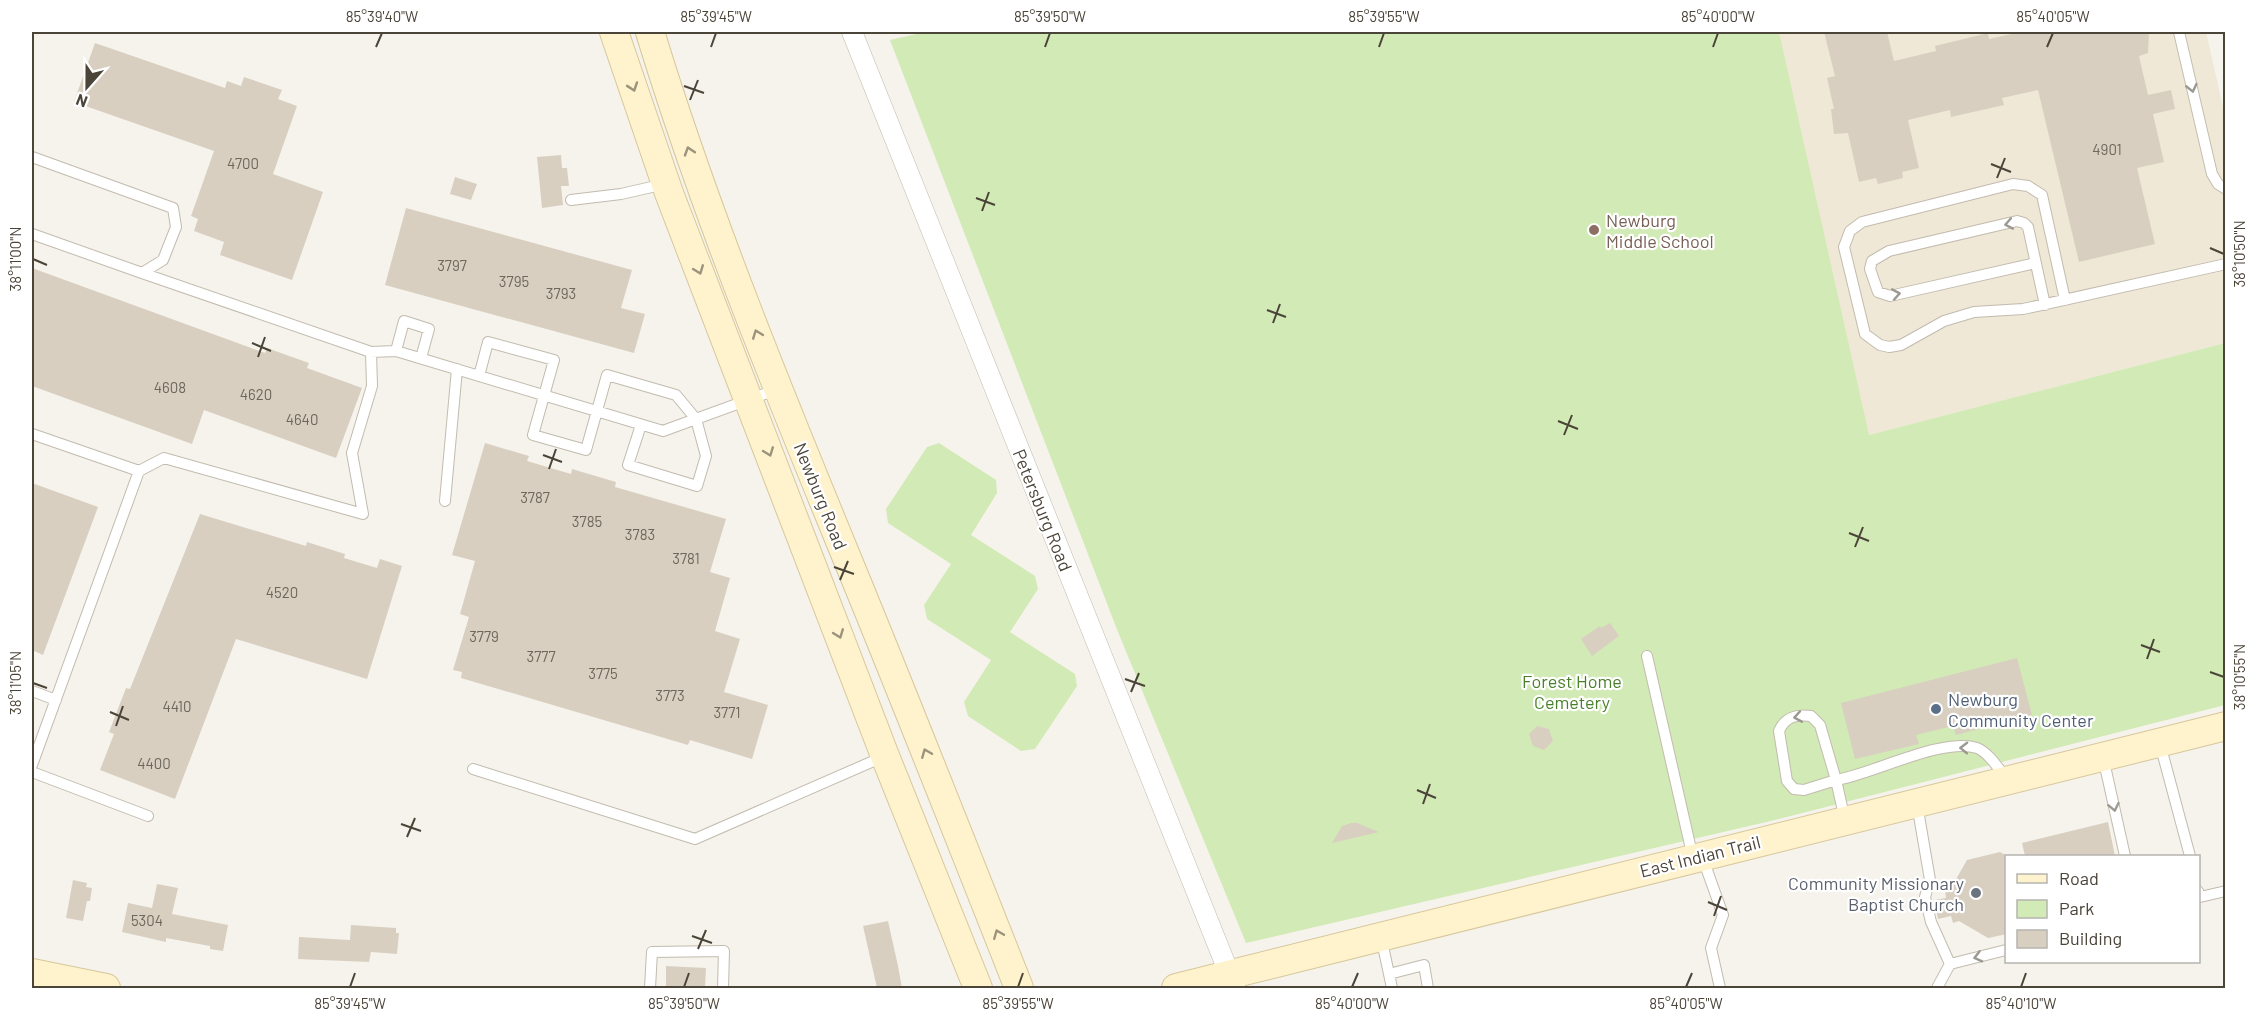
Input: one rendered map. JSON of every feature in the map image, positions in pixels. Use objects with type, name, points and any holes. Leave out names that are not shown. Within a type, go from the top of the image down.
[{"type":"main road","name":"Newburg Road","points":[[614,32],[666,184],[885,756],[978,988]]},
{"type":"main road","name":"Newburg Road","points":[[650,32],[696,171],[778,389],[1019,988]]},
{"type":"main road","name":"East Indian Trail","points":[[1176,988],[1232,982],[1382,937],[2226,726]]},
{"type":"main road","points":[[32,973],[106,988]]},
{"type":"street","name":"Petersburg Road","points":[[852,32],[1232,982]]},
{"type":"lane","points":[[2179,32],[2212,174],[2218,184],[2226,189]]},
{"type":"lane","points":[[32,157],[173,208],[176,227],[163,260],[142,273]]},
{"type":"lane","points":[[571,200],[621,194],[666,184]]},
{"type":"lane","points":[[2065,300],[2042,195],[2028,186],[2013,184],[1862,222],[1850,231],[1844,247],[1865,334],[1880,345],[1888,347],[1901,345],[1944,321],[1974,312],[2023,309],[2045,305],[2226,264]]},
{"type":"lane","points":[[2036,263],[1890,296],[1883,296],[1878,292],[1870,269],[1872,261],[1889,251],[2017,221],[2028,227],[2036,263],[2045,305]]},
{"type":"lane","points":[[32,234],[370,352],[396,351],[663,431],[778,389]]},
{"type":"lane","points":[[396,351],[404,321],[429,329],[421,358]]},
{"type":"lane","points":[[479,376],[488,342],[554,360],[533,435],[586,450],[607,375],[676,395],[696,419],[706,456],[697,486],[628,465],[641,425]]},
{"type":"lane","points":[[32,765],[139,471],[164,458],[363,514],[352,453],[372,386],[370,352]]},
{"type":"lane","points":[[445,501],[457,369]]},
{"type":"lane","points":[[32,434],[139,471]]},
{"type":"lane","points":[[1647,656],[1698,857],[1723,915],[1711,948],[1720,988]]},
{"type":"lane","points":[[32,691],[56,700]]},
{"type":"lane","points":[[1845,821],[1836,780],[1820,725],[1815,718],[1802,715],[1786,720],[1779,731],[1779,739],[1787,781],[1794,789],[1804,790],[1836,780],[1856,777],[1885,765],[1960,746],[1978,748],[1991,759],[2008,780]]},
{"type":"lane","points":[[2160,742],[2190,855]]},
{"type":"lane","points":[[473,769],[695,839],[885,756]]},
{"type":"lane","points":[[2103,757],[2125,855]]},
{"type":"lane","points":[[32,772],[148,816]]},
{"type":"lane","points":[[1917,803],[1930,880],[1925,897],[1931,922],[1950,964]]},
{"type":"lane","points":[[2200,897],[2226,891]]},
{"type":"lane","points":[[1382,937],[1392,988]]},
{"type":"lane","points":[[1937,988],[1950,964],[2005,950]]},
{"type":"lane","points":[[650,988],[652,952],[724,951],[723,988]]},
{"type":"lane","points":[[1389,974],[1424,965],[1428,988]]},
{"type":"shaded area","points":[[926,32],[2206,32],[2225,116],[2225,343],[1869,435],[890,40]]},
{"type":"green space","name":"Forest Home Cemetery","points":[[926,32],[1779,32],[1869,435],[2225,343],[2225,705],[1775,820],[1246,943],[1118,632],[890,40]]},
{"type":"green space","points":[[939,443],[996,480],[997,493],[971,535],[1035,576],[1038,589],[1010,632],[1075,674],[1077,686],[1035,749],[1021,751],[968,716],[964,702],[991,660],[927,619],[924,605],[951,564],[888,523],[886,509],[927,447]]},
{"type":"building","points":[[1824,32],[1887,32],[1894,61],[1936,51],[1935,46],[1988,33],[1989,39],[2020,32],[2149,32],[2148,53],[2139,56],[2148,95],[2171,90],[2175,109],[2153,114],[2164,162],[2137,168],[2155,244],[2079,262],[2038,90],[2002,98],[2004,105],[1951,117],[1950,110],[1908,120],[1919,168],[1902,172],[1903,178],[1878,184],[1876,178],[1859,182],[1848,133],[1834,134],[1831,109],[1834,109],[1827,78],[1835,76]]},
{"type":"building","points":[[95,43],[225,88],[227,81],[241,86],[244,77],[282,90],[278,99],[297,106],[273,174],[323,192],[292,280],[220,255],[224,242],[194,231],[198,219],[191,216],[214,151],[74,102]]},
{"type":"building","points":[[561,155],[562,168],[567,168],[569,186],[561,186],[563,205],[542,208],[537,157]]},
{"type":"building","points":[[455,177],[477,184],[471,200],[450,194]]},
{"type":"building","points":[[406,208],[632,270],[621,308],[645,314],[634,353],[385,285]]},
{"type":"building","points":[[32,268],[265,353],[267,348],[309,363],[307,368],[362,388],[336,458],[204,410],[192,444],[32,386]]},
{"type":"building","points":[[485,443],[529,456],[527,461],[571,474],[572,469],[616,482],[615,487],[726,519],[710,572],[730,578],[715,631],[740,639],[724,692],[768,705],[752,759],[690,740],[688,745],[461,678],[462,672],[453,670],[469,617],[460,614],[475,561],[452,555]]},
{"type":"building","points":[[32,483],[98,507],[43,655],[32,650]]},
{"type":"building","points":[[200,514],[306,546],[307,542],[345,554],[344,558],[377,568],[380,559],[402,566],[367,679],[236,639],[175,799],[100,770],[114,734],[109,732],[126,688],[130,689]]},
{"type":"building","points":[[1610,623],[1619,636],[1592,656],[1581,639],[1600,626],[1601,628]]},
{"type":"building","name":"Newburg Community Center","points":[[2017,658],[2032,715],[1956,735],[1953,726],[1916,735],[1919,744],[1855,759],[1841,703]]},
{"type":"building","points":[[1537,726],[1549,729],[1553,741],[1544,750],[1533,746],[1529,734]]},
{"type":"building","points":[[2108,822],[2115,855],[2025,855],[2022,843]]},
{"type":"building","points":[[1357,823],[1379,832],[1332,843],[1342,826]]},
{"type":"building","name":"Community Missionary Baptist Church","points":[[2000,852],[2005,855],[2005,934],[1988,938],[1959,921],[1953,923],[1951,916],[1938,919],[1934,900],[1946,898],[1945,889],[1951,888],[1967,860]]},
{"type":"building","points":[[73,880],[87,883],[86,887],[92,888],[83,921],[66,918]]},
{"type":"building","points":[[157,884],[178,888],[172,914],[228,925],[223,951],[210,949],[210,946],[166,938],[166,942],[122,932],[128,903],[152,908]]},
{"type":"building","points":[[888,921],[902,988],[877,988],[863,926]]},
{"type":"building","points":[[351,925],[396,928],[396,933],[399,933],[397,954],[371,952],[369,962],[298,959],[299,937],[350,940]]},
{"type":"building","points":[[666,966],[706,968],[705,988],[666,988]]},
{"type":"place","name":"Newburg Middle School","points":[[1594,230]]},
{"type":"place","name":"Newburg Community Center","points":[[1936,709]]},
{"type":"place","name":"Community Missionary Baptist Church","points":[[1976,893]]}]
